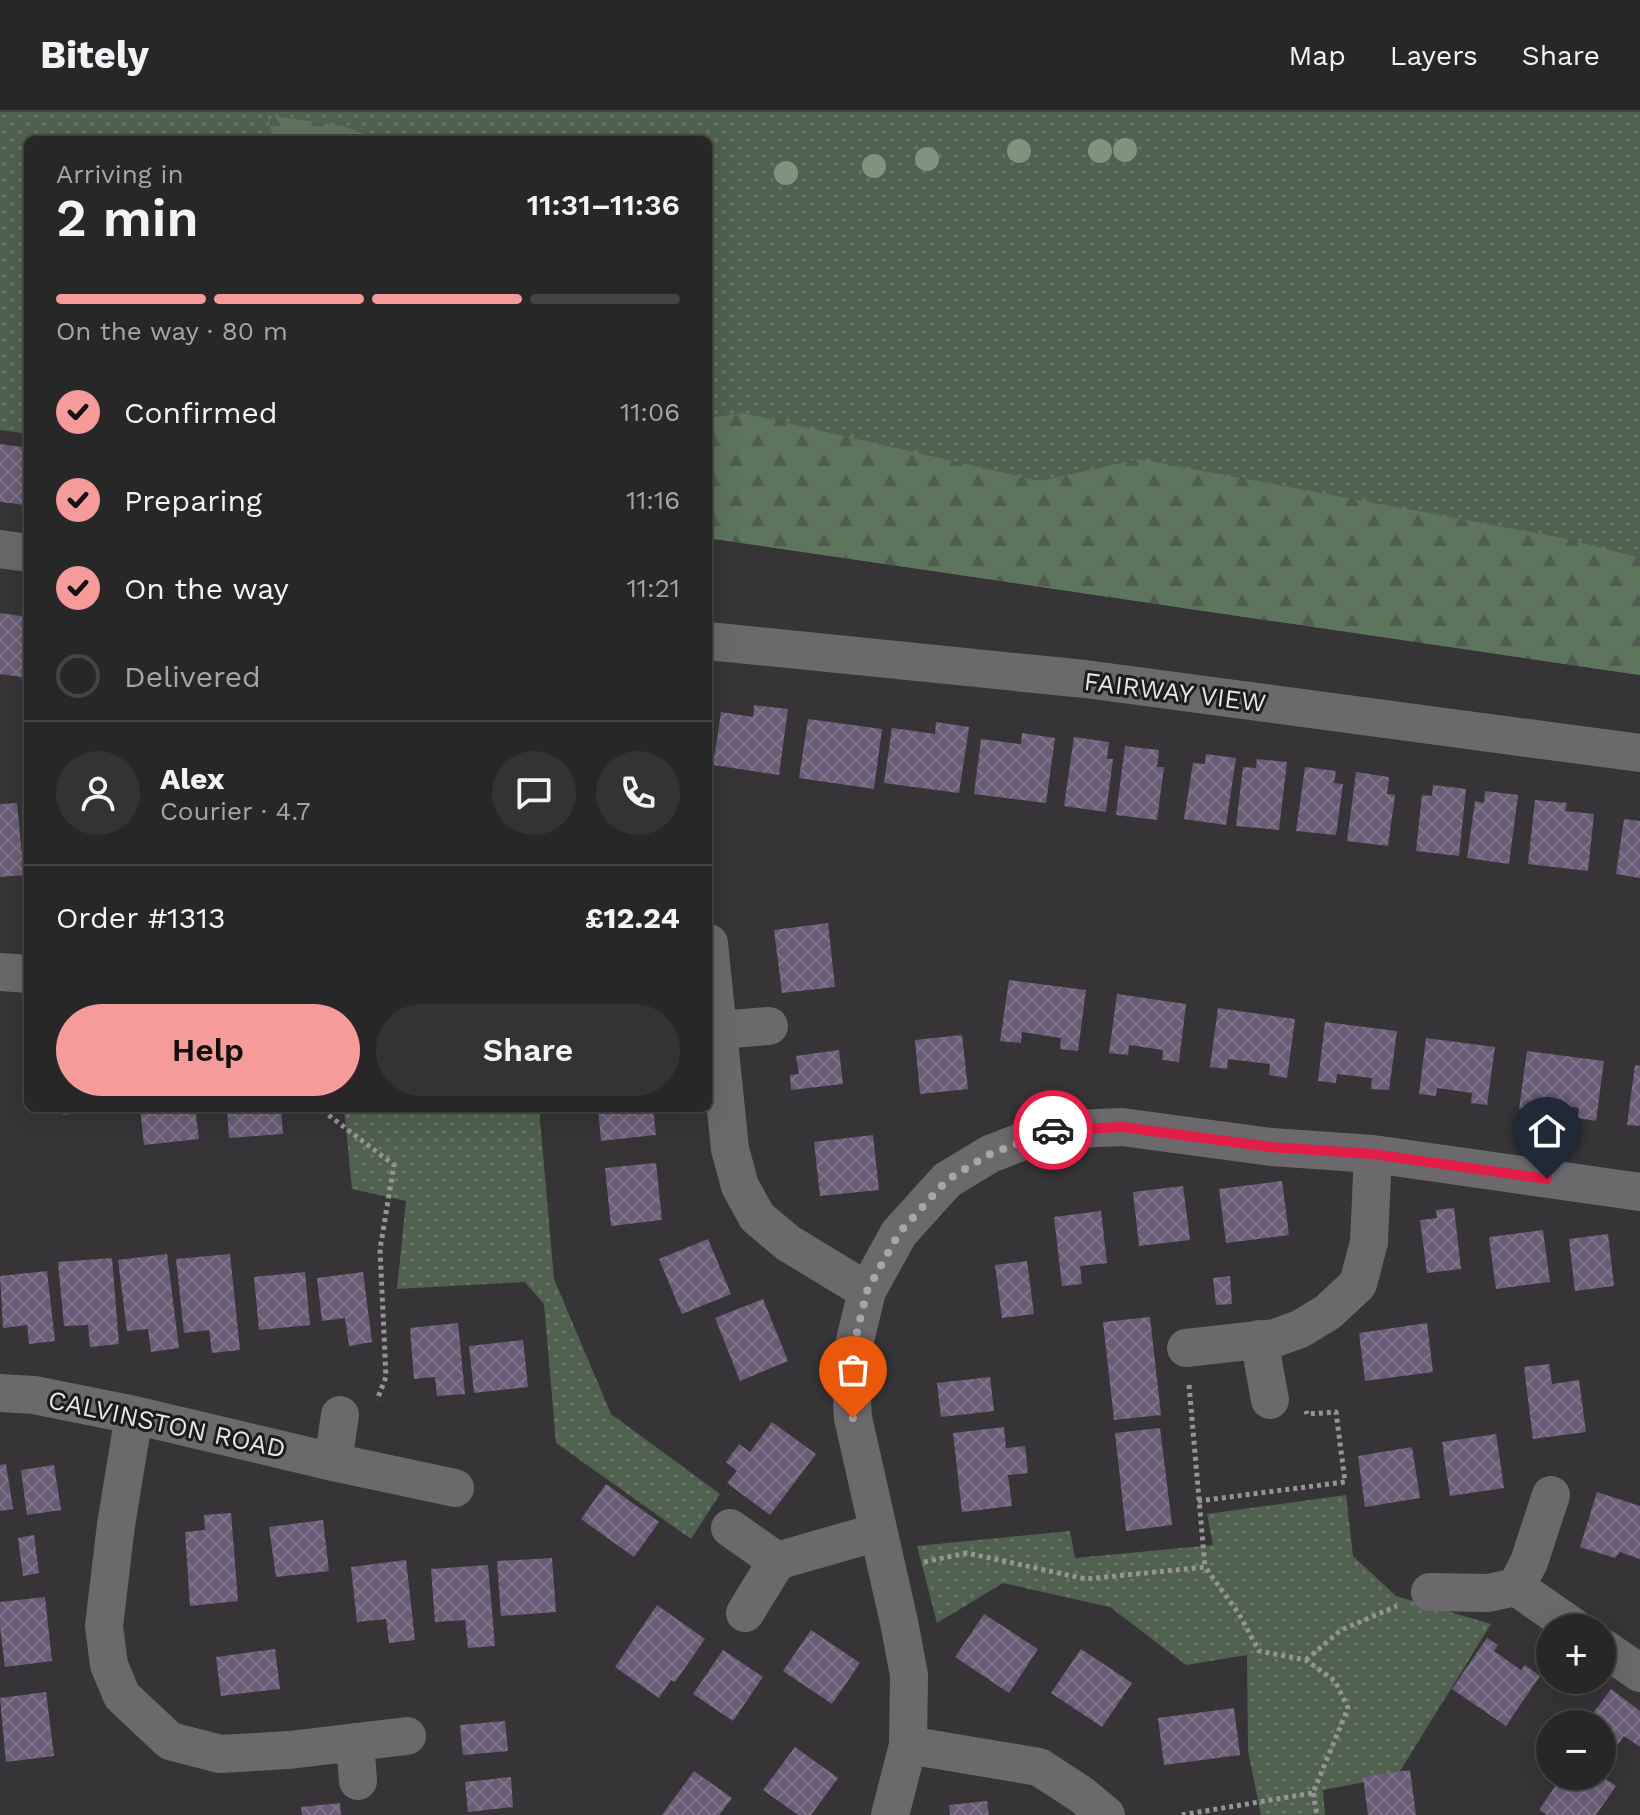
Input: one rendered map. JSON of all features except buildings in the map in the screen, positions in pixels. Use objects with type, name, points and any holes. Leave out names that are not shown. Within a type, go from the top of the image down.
[{"type":"street","points":[[0,549],[24,552]]},
{"type":"street","name":"FAIRWAY VIEW","points":[[712,641],[1085,679],[1640,753]]},
{"type":"street","points":[[0,972],[24,974]]},
{"type":"street","points":[[712,972],[730,1149],[740,1186],[757,1217],[788,1243],[867,1291]]},
{"type":"street","points":[[718,1030],[769,1026]]},
{"type":"street","points":[[890,1815],[908,1745],[909,1675],[853,1418],[850,1361],[867,1291],[899,1233],[947,1180],[990,1154],[1052,1130],[1122,1127],[1271,1147],[1373,1154],[1640,1192]]},
{"type":"street","points":[[1186,1348],[1275,1338],[1328,1312],[1358,1284],[1369,1242],[1373,1154]]},
{"type":"street","points":[[1259,1339],[1270,1400]]},
{"type":"street","name":"CALVINSTON ROAD","points":[[0,1393],[34,1395],[134,1415],[455,1488]]},
{"type":"street","points":[[134,1415],[104,1626],[109,1665],[122,1696],[170,1741],[220,1754],[289,1750],[407,1736]]},
{"type":"street","points":[[333,1462],[340,1415]]},
{"type":"street","points":[[1516,1587],[1529,1562],[1551,1495]]},
{"type":"street","points":[[730,1528],[777,1561]]},
{"type":"street","points":[[745,1613],[777,1561],[878,1532]]},
{"type":"street","points":[[1430,1592],[1488,1593],[1516,1587],[1555,1614]]},
{"type":"street","points":[[1616,1657],[1640,1673]]},
{"type":"street","points":[[355,1742],[358,1781]]},
{"type":"street","points":[[908,1745],[1039,1767],[1106,1815]]},
{"type":"path","points":[[327,1112],[394,1165],[380,1249],[386,1377],[375,1404],[340,1415]]},
{"type":"path","points":[[1186,1348],[1205,1567],[1239,1614],[1259,1651],[1306,1660],[1335,1681],[1348,1708],[1313,1793],[1317,1815]]},
{"type":"path","points":[[1198,1501],[1345,1482],[1336,1412],[1307,1414],[1306,1407],[1271,1412],[1270,1400]]},
{"type":"path","points":[[888,1569],[967,1553],[1086,1579],[1205,1567]]},
{"type":"path","points":[[1306,1660],[1341,1630],[1430,1592]]},
{"type":"path","points":[[1181,1815],[1313,1793]]},
{"type":"green space","points":[[0,112],[1640,112],[1640,675],[712,539],[712,136],[24,136],[24,433],[0,430]]},
{"type":"green space","points":[[267,115],[343,126],[370,136],[273,136]]},
{"type":"green space","points":[[743,413],[1040,481],[1139,459],[1568,539],[1640,558],[1640,675],[712,539],[712,417]]},
{"type":"green space","points":[[344,1112],[539,1112],[554,1279],[611,1414],[720,1494],[691,1539],[556,1443],[544,1304],[525,1282],[397,1289],[406,1201],[352,1189]]},
{"type":"green space","points":[[1346,1495],[1353,1556],[1396,1596],[1491,1624],[1397,1776],[1323,1790],[1325,1815],[1261,1815],[1248,1751],[1247,1655],[1186,1665],[1110,1607],[1003,1583],[937,1623],[917,1546],[1070,1531],[1075,1558],[1213,1545],[1207,1514]]},
{"type":"way so far","points":[[853,1418],[850,1361],[867,1291],[899,1233],[947,1180],[990,1154],[1053,1130]]},
{"type":"route","points":[[1053,1130],[1122,1127],[1271,1147],[1373,1154],[1547,1179]]}]
